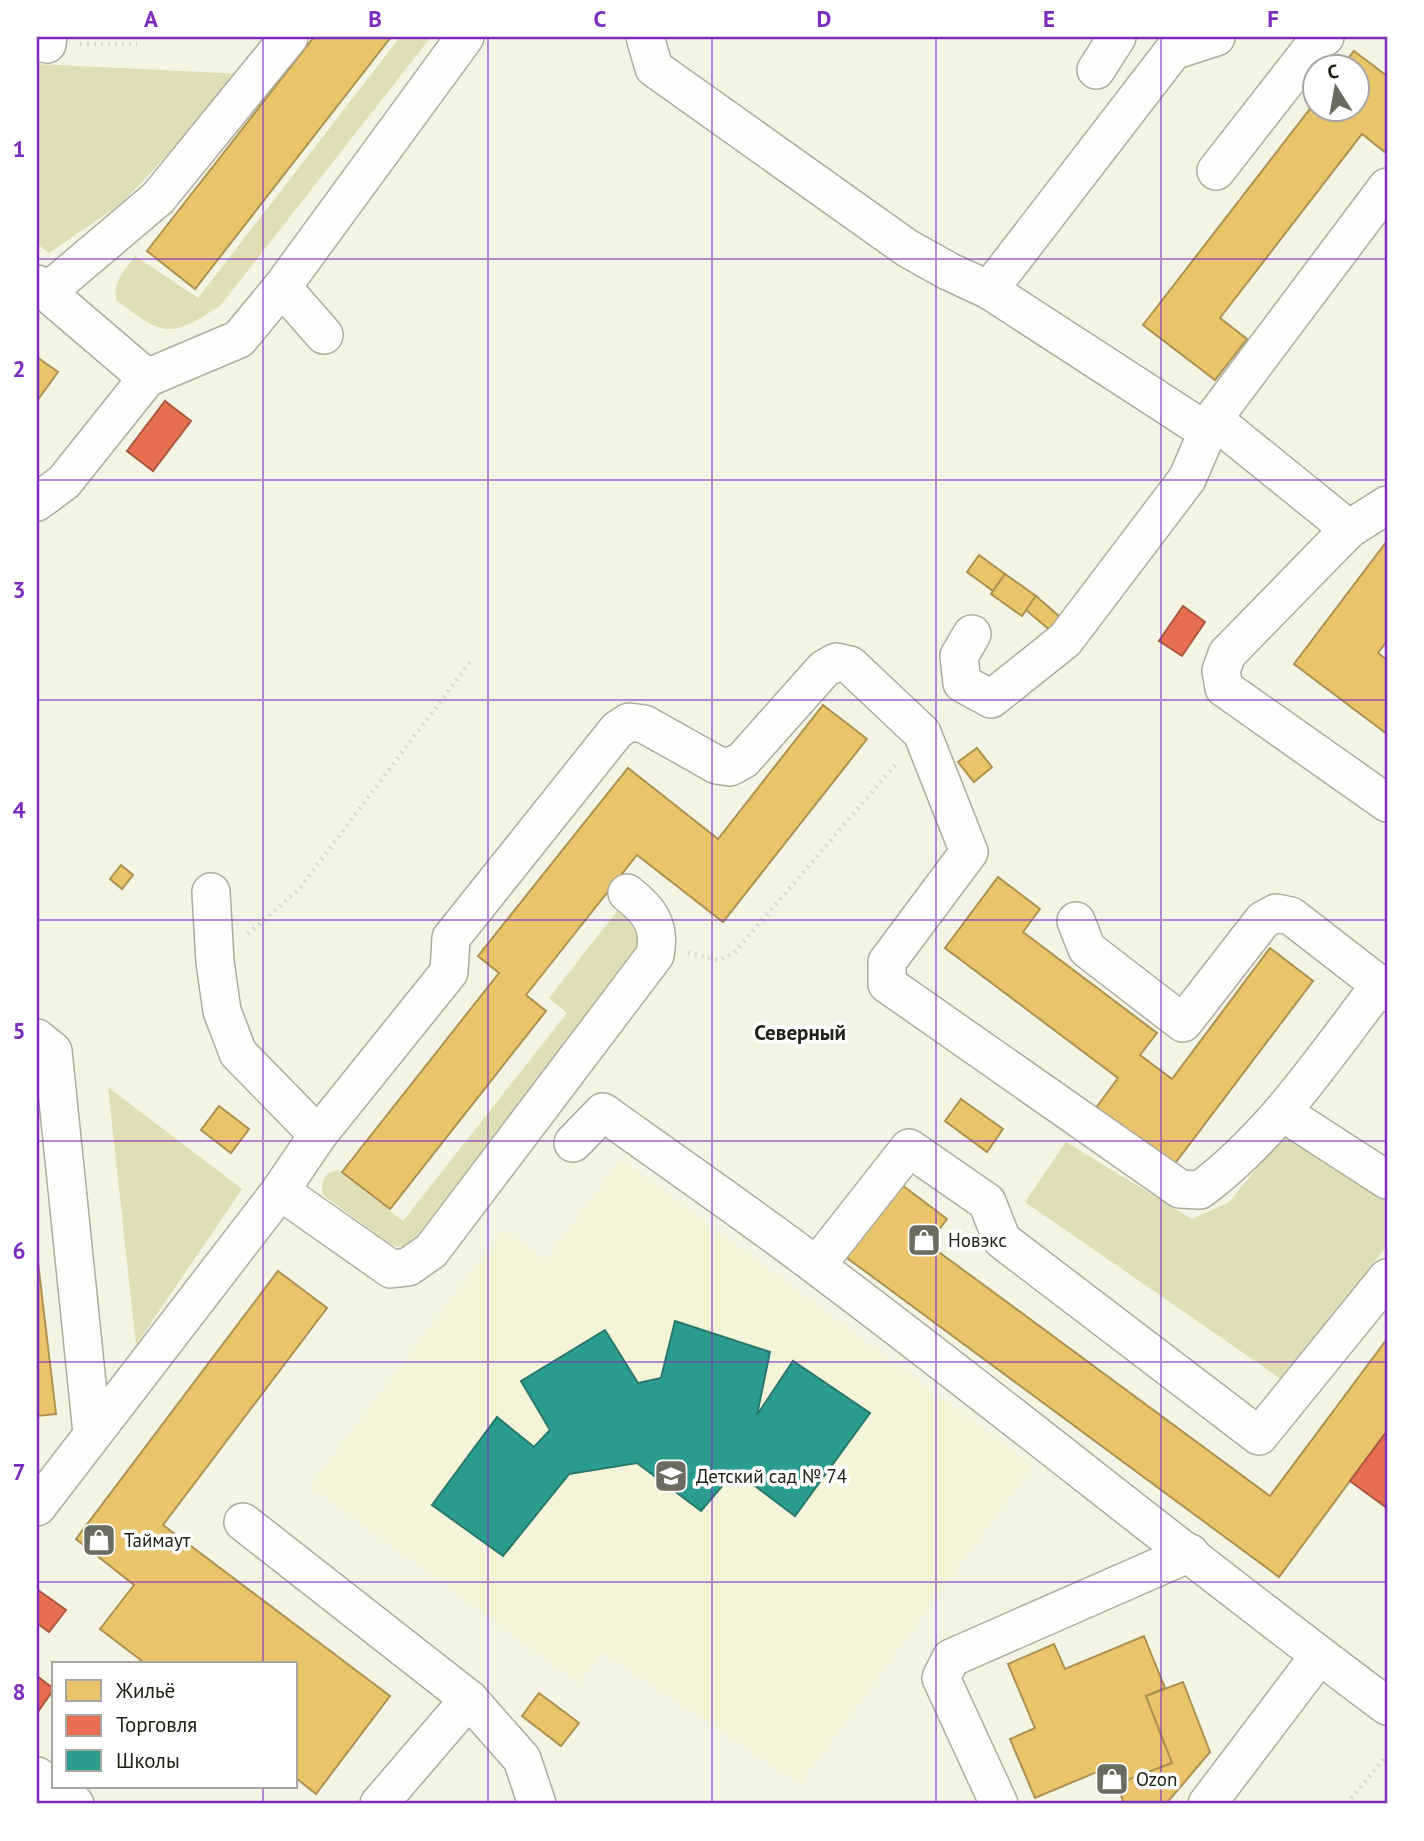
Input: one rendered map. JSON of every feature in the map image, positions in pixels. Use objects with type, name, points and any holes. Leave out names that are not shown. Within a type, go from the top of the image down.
[{"type":"street","points":[[147,379],[42,288],[158,198],[289,37]]},
{"type":"street","points":[[37,502],[64,482],[147,379],[239,338],[282,286],[465,37]]},
{"type":"street","points":[[645,37],[654,68],[901,256],[948,271],[989,290],[1210,425],[1349,529]]},
{"type":"street","points":[[1096,70],[1117,37]]},
{"type":"street","points":[[989,290],[1161,44],[1216,37]]},
{"type":"street","points":[[1216,171],[1319,39],[1325,37]]},
{"type":"street","points":[[972,634],[958,656],[962,683],[991,699],[1065,640],[1187,479],[1210,425],[1387,187]]},
{"type":"street","points":[[282,286],[324,335]]},
{"type":"street","points":[[1387,505],[1349,529],[1227,654],[1221,671],[1224,688],[1387,803]]},
{"type":"street","points":[[37,1507],[279,1191],[318,1135],[449,972],[451,938],[617,730],[629,722],[644,724],[717,765],[730,767],[743,760],[824,669],[836,662],[850,665],[922,733],[969,852],[887,962],[887,984],[1181,1189],[1200,1190],[1209,1184],[1282,1112],[1384,989],[1291,916],[1276,913],[1263,920],[1183,1023],[1087,949],[1076,921]]},
{"type":"street","points":[[211,892],[215,962],[222,1011],[238,1053],[318,1135]]},
{"type":"street","points":[[279,1191],[390,1269],[408,1267],[431,1251],[655,955],[657,942],[651,916],[645,906],[627,893]]},
{"type":"street","points":[[37,1038],[53,1051],[92,1433]]},
{"type":"street","points":[[573,1143],[603,1112],[817,1265],[1319,1656],[1381,1688]]},
{"type":"street","points":[[1282,1112],[1387,1180]]},
{"type":"street","points":[[817,1265],[909,1148],[986,1202],[1002,1240],[1259,1436],[1387,1278]]},
{"type":"street","points":[[243,1522],[469,1699],[522,1759],[537,1804]]},
{"type":"street","points":[[999,1804],[941,1678],[951,1658],[1190,1553]]},
{"type":"street","points":[[1207,1804],[1319,1656]]},
{"type":"street","points":[[379,1804],[469,1699]]},
{"type":"street","points":[[37,1776],[52,1787]]},
{"type":"street","points":[[53,1788],[75,1804]]},
{"type":"path","points":[[44,41],[137,44]]},
{"type":"path","points":[[215,962],[300,888],[473,658]]},
{"type":"path","points":[[657,942],[719,960],[734,953],[922,733]]},
{"type":"path","points":[[1348,1804],[1387,1755]]},
{"type":"shaded area","points":[[400,37],[431,37],[220,306],[190,324],[170,329],[149,323],[117,301],[117,283],[135,256],[198,298]]},
{"type":"shaded area","points":[[37,64],[244,74],[122,203],[49,253],[37,244]]},
{"type":"shaded area","points":[[618,910],[632,927],[640,948],[419,1240],[403,1247],[391,1245],[323,1195],[324,1179],[329,1173],[338,1170],[403,1221],[567,1013],[549,998]]},
{"type":"shaded area","points":[[108,1087],[242,1189],[136,1345]]},
{"type":"shaded area","points":[[1287,1132],[1387,1202],[1387,1246],[1281,1379],[1025,1202],[1066,1142],[1192,1219],[1229,1202]]},
{"type":"shaded area","name":"Детский сад № 74","points":[[621,1160],[1032,1466],[800,1783],[602,1651],[579,1683],[311,1486],[504,1230],[545,1261]]},
{"type":"building: Жильё","points":[[314,37],[391,37],[195,289],[147,251]]},
{"type":"building: Жильё","points":[[1372,65],[1387,76],[1387,154],[1362,134],[1220,318],[1247,339],[1215,380],[1143,325],[1302,119],[1302,122],[1372,122]]},
{"type":"building: Жильё","points":[[37,357],[58,372],[37,401]]},
{"type":"building: Жильё","points":[[1387,541],[1387,641],[1378,653],[1387,660],[1387,734],[1294,664]]},
{"type":"building: Жильё","points":[[979,555],[1005,574],[993,591],[967,572]]},
{"type":"building: Жильё","points":[[1005,574],[1036,596],[1022,616],[991,594]]},
{"type":"building: Жильё","points":[[1036,596],[1060,617],[1051,631],[1026,610]]},
{"type":"building: Жильё","points":[[823,705],[867,739],[723,922],[637,855],[526,995],[546,1011],[390,1209],[342,1172],[499,973],[478,956],[628,768],[718,839]]},
{"type":"building: Жильё","points":[[977,748],[992,767],[974,782],[958,762]]},
{"type":"building: Жильё","points":[[121,865],[133,875],[122,889],[110,879]]},
{"type":"building: Жильё","points":[[998,877],[1040,909],[1023,932],[1157,1033],[1140,1055],[1172,1079],[1270,948],[1313,981],[1170,1170],[1093,1112],[1118,1078],[945,948]]},
{"type":"building: Жильё","points":[[961,1099],[1003,1129],[987,1152],[945,1121]]},
{"type":"building: Жильё","points":[[219,1106],[249,1129],[231,1153],[201,1130]]},
{"type":"building: Жильё","points":[[898,1182],[947,1219],[928,1244],[1270,1496],[1387,1339],[1387,1431],[1279,1577],[843,1255]]},
{"type":"building: Жильё","points":[[37,1254],[56,1414],[37,1416]]},
{"type":"building: Жильё","points":[[278,1271],[327,1308],[163,1525],[390,1696],[316,1794],[298,1780],[298,1662],[143,1662],[100,1629],[134,1585],[76,1539]]},
{"type":"building: Жильё","points":[[1144,1636],[1165,1688],[1146,1696],[1172,1763],[1117,1784],[1111,1766],[1035,1798],[1010,1739],[1035,1728],[1008,1664],[1054,1644],[1065,1669]]},
{"type":"building: Жильё","points":[[1183,1682],[1210,1752],[1166,1804],[1124,1804],[1117,1784],[1172,1763],[1146,1696]]},
{"type":"building: Жильё","points":[[539,1693],[579,1723],[561,1746],[522,1716]]},
{"type":"building: Торговля","points":[[165,401],[191,421],[153,471],[127,451]]},
{"type":"building: Торговля","points":[[1183,606],[1205,622],[1182,656],[1159,641]]},
{"type":"building: Торговля","points":[[1387,1431],[1387,1508],[1350,1481]]},
{"type":"building: Торговля","points":[[38,1590],[66,1610],[49,1632],[37,1623]]},
{"type":"building: Торговля","points":[[37,1676],[52,1687],[52,1692],[37,1713]]},
{"type":"building: Школы","points":[[675,1321],[770,1352],[757,1415],[793,1361],[870,1413],[795,1516],[735,1471],[701,1511],[637,1463],[569,1474],[503,1556],[432,1505],[497,1417],[534,1447],[550,1430],[521,1381],[605,1330],[638,1383],[661,1378]]},
{"type":"place","name":"Новэкс","points":[[924,1240]]},
{"type":"place","name":"Детский сад № 74","points":[[671,1476]]},
{"type":"place","name":"Таймаут","points":[[99,1540]]},
{"type":"place","name":"Ozon","points":[[1112,1779]]},
{"type":"district","name":"Северный","points":[[800,1032]]}]
